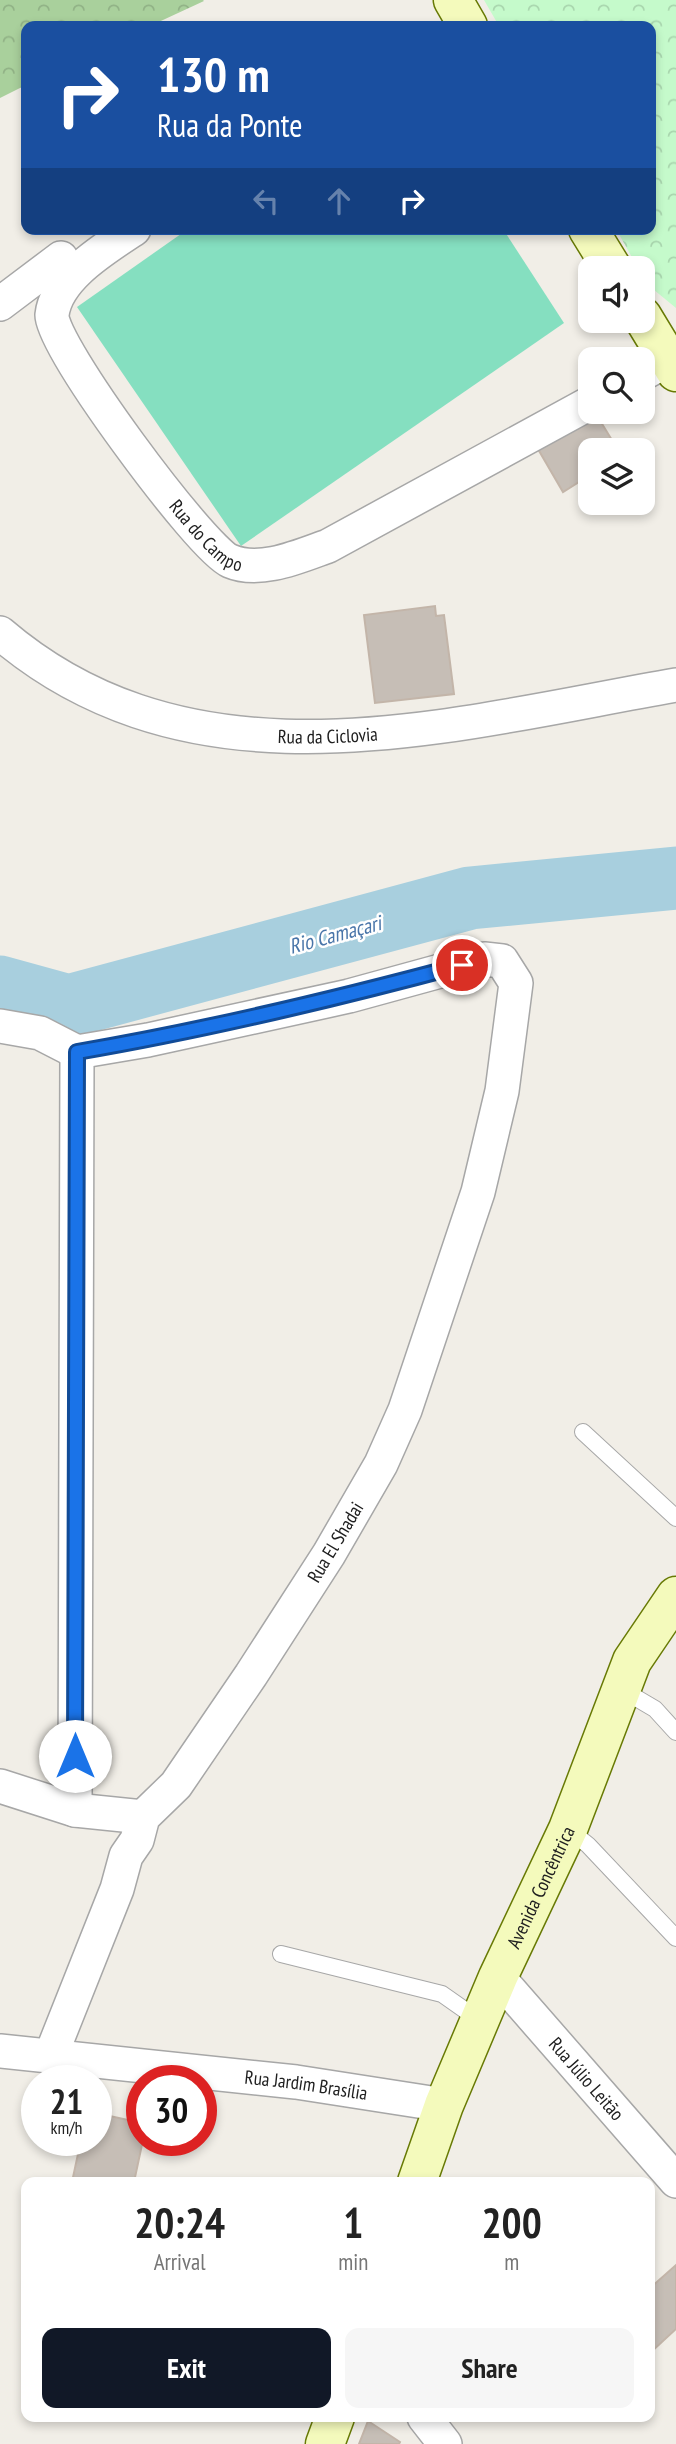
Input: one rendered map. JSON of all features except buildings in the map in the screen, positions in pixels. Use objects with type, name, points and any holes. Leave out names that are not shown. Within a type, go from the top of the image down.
[{"type":"street","name":"Rua do Campo","points":[[126,235],[77,270],[55,303],[51,318],[74,361],[116,425],[205,542],[231,562],[260,565],[328,546],[578,410]]},
{"type":"street","points":[[592,235],[605,256]]},
{"type":"street","points":[[0,304],[61,258]]},
{"type":"street","name":"Rua da Ciclovia","points":[[0,633],[21,651],[117,703],[177,723],[224,734],[289,738],[359,736],[449,724],[676,685]]},
{"type":"street","name":"Rua El Shadai","points":[[51,2054],[117,1889],[126,1856],[138,1840],[143,1817],[176,1785],[251,1675],[381,1464],[427,1348],[478,1192],[507,1067],[516,983],[502,961],[484,959],[349,996],[148,1040],[77,1052]]},
{"type":"street","points":[[0,1026],[40,1033],[77,1052],[75,1811]]},
{"type":"street","name":"Avenida Concêntrica","points":[[419,2177],[444,2105],[498,1977],[568,1829],[632,1661],[676,1596]]},
{"type":"street","points":[[0,1786],[75,1811],[143,1817]]},
{"type":"street","name":"Rua Júlio Leitão","points":[[498,1977],[676,2181]]},
{"type":"street","name":"Rua Jardim Brasília","points":[[0,2051],[51,2054],[296,2082],[444,2105]]},
{"type":"street","points":[[325,2444],[333,2422]]},
{"type":"street","points":[[428,2422],[445,2444]]},
{"type":"lane","points":[[583,1432],[676,1518]]},
{"type":"lane","points":[[621,1689],[656,1709],[676,1732]]},
{"type":"lane","points":[[568,1829],[588,1845],[676,1938]]},
{"type":"lane","points":[[281,1954],[442,1994],[481,2021]]},
{"type":"green space","points":[[0,0],[204,1],[161,21],[21,21],[21,88],[0,98]]},
{"type":"green space","points":[[484,0],[676,0],[676,308],[655,291],[655,256],[631,256],[619,235],[656,235],[656,21],[496,21]]},
{"type":"green space","points":[[179,235],[507,235],[564,323],[241,546],[77,307]]},
{"type":"waterway","name":"Rio Camaçari","points":[[0,987],[69,1006],[470,898],[676,878]]},
{"type":"route","points":[[75,1756],[77,1052],[148,1040],[234,1019],[349,996],[462,965]]}]
